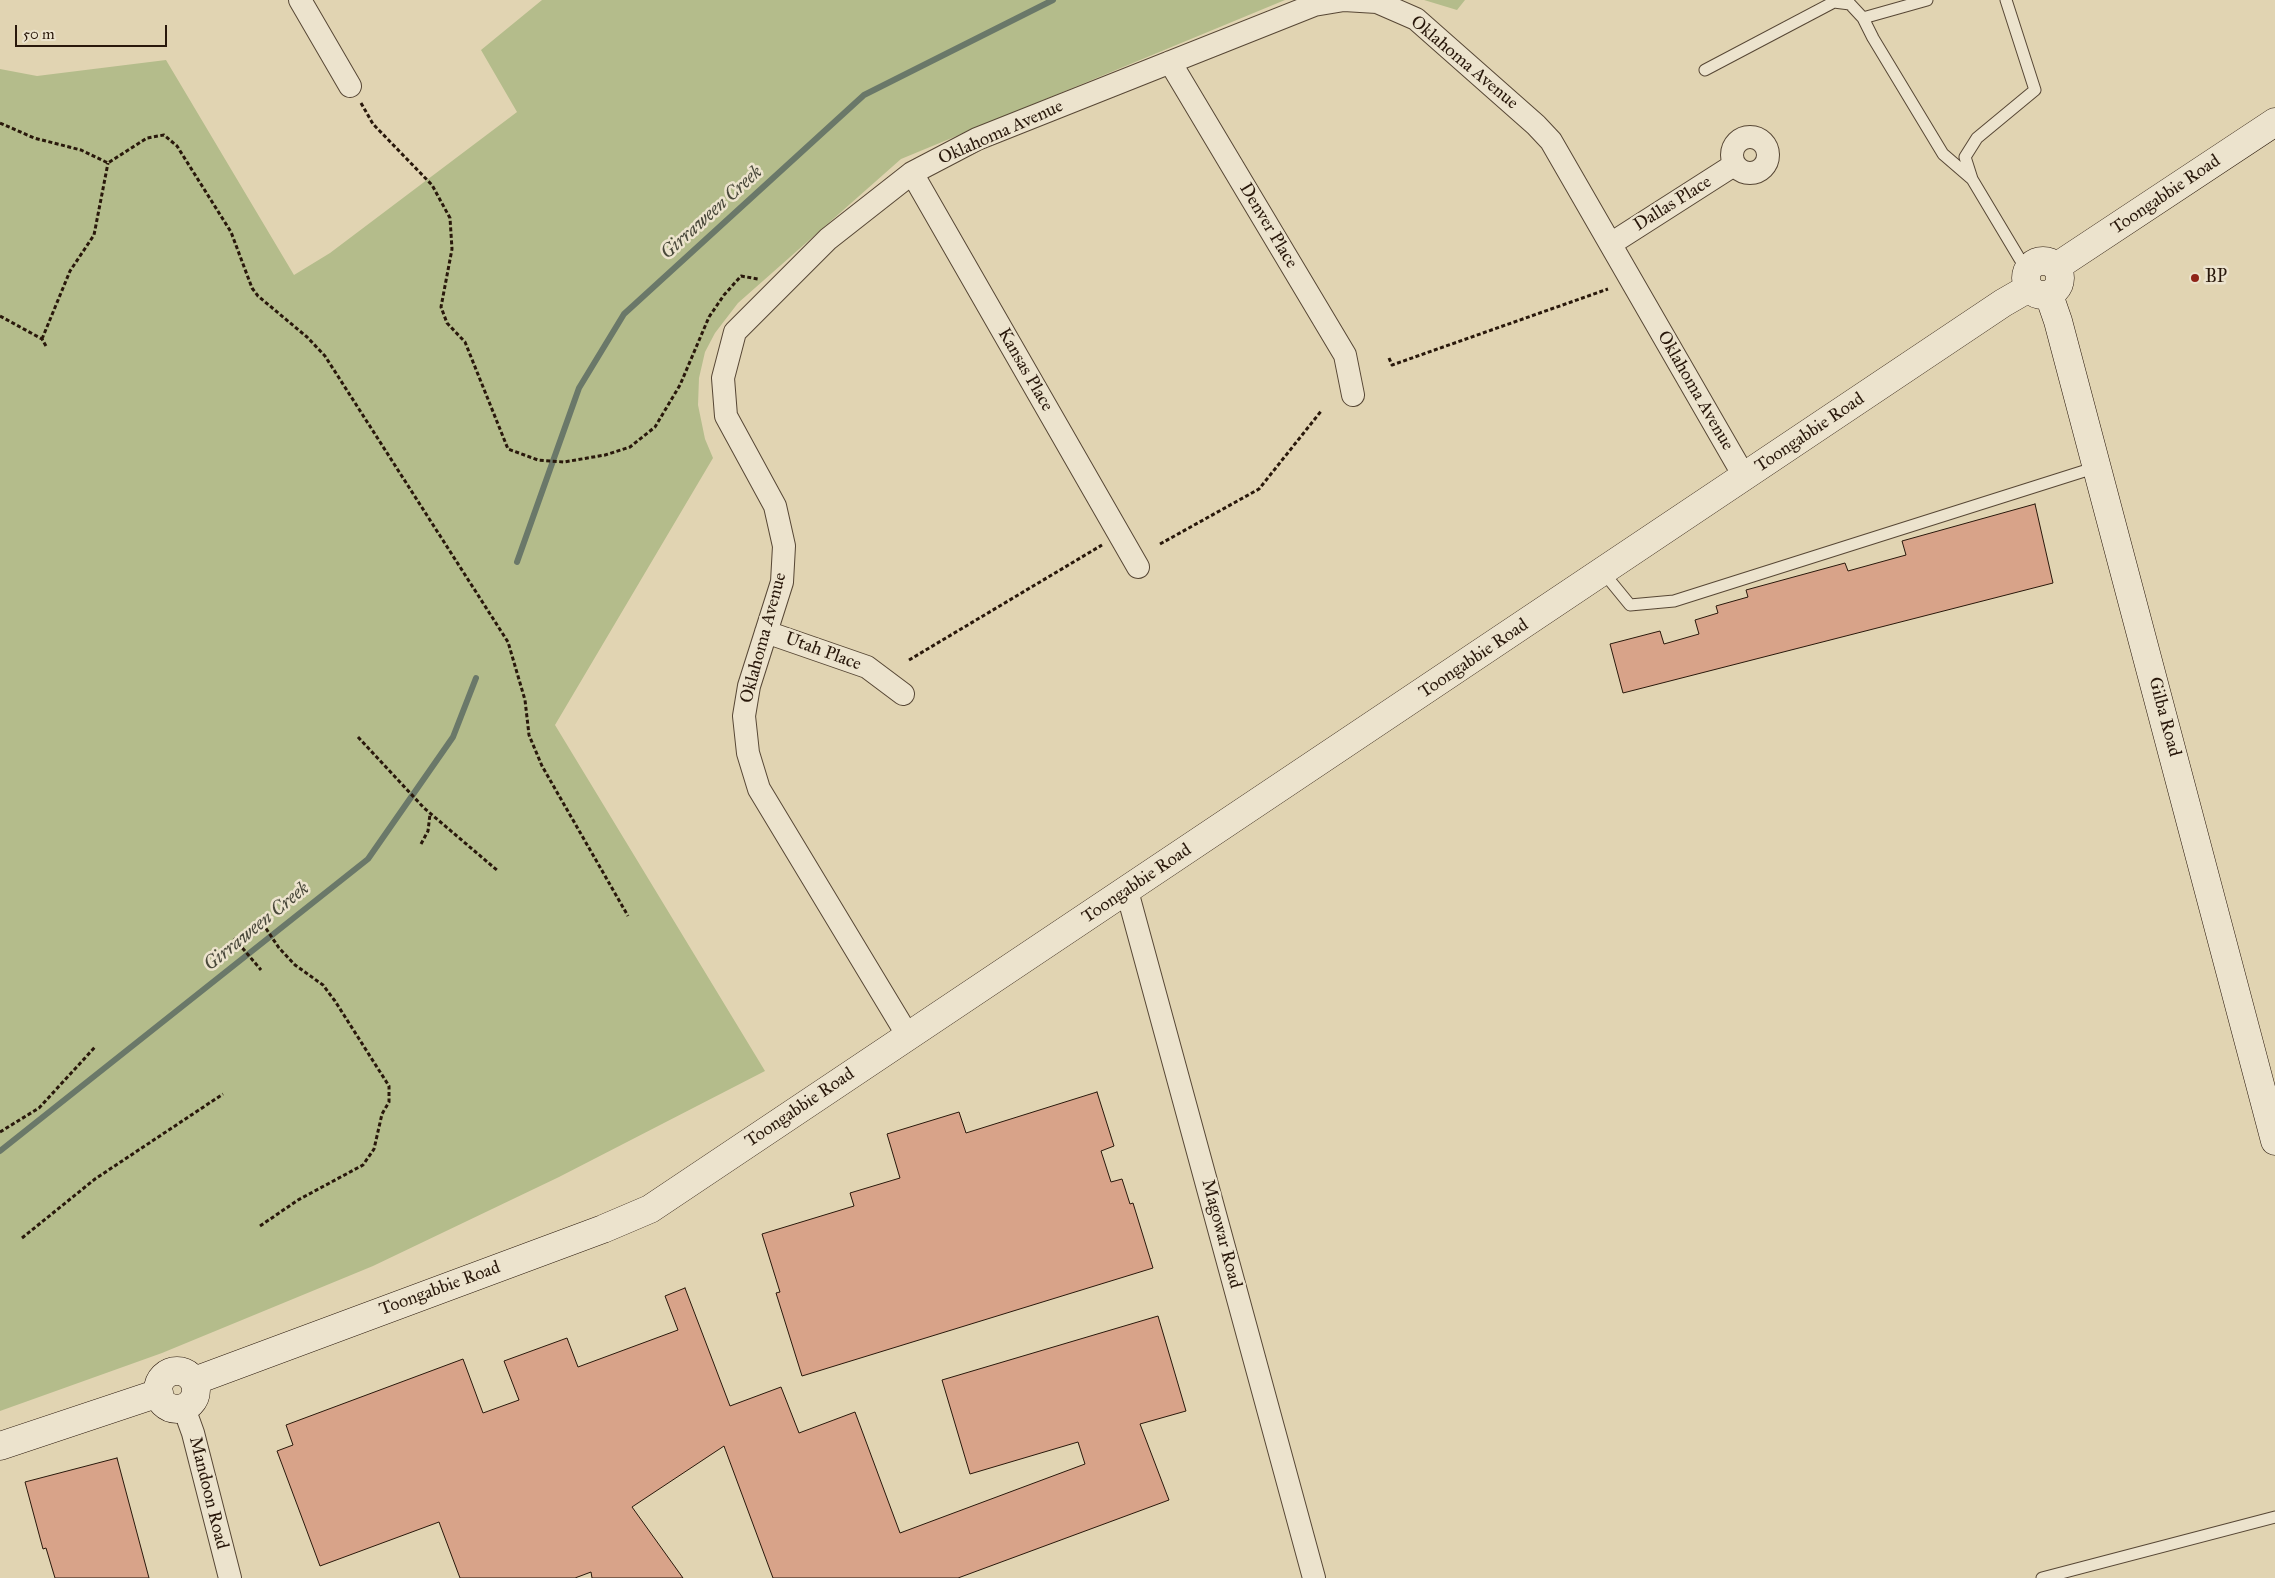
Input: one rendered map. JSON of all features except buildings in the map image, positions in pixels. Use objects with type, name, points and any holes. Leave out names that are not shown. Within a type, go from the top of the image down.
[{"type":"main road","name":"Toongabbie Road","points":[[194,1381],[603,1229],[650,1208],[1127,891],[2003,303],[2035,285],[2031,265],[2042,260],[2056,267],[2275,122]]},
{"type":"main road","name":"Gilba Road","points":[[2035,285],[2058,321],[2275,1141]]},
{"type":"main road","points":[[174,1371],[188,1374],[194,1381],[197,1393],[194,1400],[184,1408],[175,1409],[162,1401],[159,1393],[161,1380],[167,1374],[174,1371]]},
{"type":"main road","points":[[0,1446],[159,1393]]},
{"type":"street","points":[[300,0],[350,86]]},
{"type":"street","name":"Oklahoma Avenue","points":[[908,1036],[759,789],[748,753],[744,716],[749,686],[782,582],[784,546],[775,506],[726,416],[723,378],[735,332],[828,239],[912,174],[977,139],[1314,5],[1344,0],[1377,2],[1416,18],[1544,132],[1557,150],[1612,243],[1744,476]]},
{"type":"street","name":"Denver Place","points":[[1170,62],[1345,355],[1353,395]]},
{"type":"street","name":"Dallas Place","points":[[1612,243],[1734,165]]},
{"type":"street","name":"Kansas Place","points":[[912,174],[1138,567]]},
{"type":"street","name":"Utah Place","points":[[766,632],[866,667],[903,694]]},
{"type":"street","name":"Magowar Road","points":[[1127,891],[1314,1578]]},
{"type":"street","name":"Mandoon Road","points":[[184,1408],[193,1433],[230,1578]]},
{"type":"lane","points":[[1863,18],[1927,0]]},
{"type":"lane","points":[[2006,0],[2035,90],[1977,138],[1965,157],[1972,180],[2035,285]]},
{"type":"lane","points":[[1706,70],[1834,2],[1850,4],[1863,18],[1873,38],[1943,154],[1972,180]]},
{"type":"lane","points":[[1603,572],[1630,605],[1674,601],[2097,467]]},
{"type":"lane","points":[[2042,1578],[2275,1517]]},
{"type":"path","points":[[350,86],[373,124],[432,185],[450,218],[452,249],[441,307],[447,323],[465,342],[508,449],[538,460],[564,462],[605,455],[630,447],[655,427],[680,385],[709,317],[724,294],[741,276],[782,284]]},
{"type":"path","points":[[0,123],[34,138],[81,150],[108,163]]},
{"type":"path","points":[[42,339],[70,271],[94,234],[108,163],[147,138],[164,135],[178,146],[231,232],[252,288],[258,296],[307,337],[325,356],[508,642],[525,700],[530,735],[542,766],[628,916]]},
{"type":"path","points":[[1389,358],[1392,365],[1608,289]]},
{"type":"path","points":[[0,316],[42,339],[47,348]]},
{"type":"path","points":[[1160,544],[1259,489],[1322,410]]},
{"type":"path","points":[[909,660],[1108,541]]},
{"type":"path","points":[[358,737],[424,808],[498,871]]},
{"type":"path","points":[[421,844],[428,831],[430,813]]},
{"type":"path","points":[[260,1226],[298,1200],[363,1165],[374,1149],[382,1114],[389,1102],[389,1086],[335,1001],[323,986],[295,965],[279,948],[261,922]]},
{"type":"path","points":[[234,938],[261,970]]},
{"type":"path","points":[[0,1132],[39,1108],[96,1046]]},
{"type":"path","points":[[22,1238],[95,1179],[223,1094]]},
{"type":"green space","points":[[542,0],[1285,0],[901,159],[738,303],[715,333],[705,352],[699,378],[698,405],[705,439],[713,458],[555,725],[765,1071],[559,1177],[373,1266],[162,1353],[0,1411],[0,69],[37,76],[166,60],[294,275],[330,253],[517,112],[481,50]]},
{"type":"green space","points":[[1424,0],[1465,0],[1457,10]]},
{"type":"waterway","name":"Girraween Creek","points":[[517,562],[579,388],[624,314],[864,95],[1053,0]]},
{"type":"waterway","name":"Girraween Creek","points":[[0,1151],[368,859],[453,737],[476,678]]},
{"type":"place","name":"BP","points":[[2195,278]]}]
